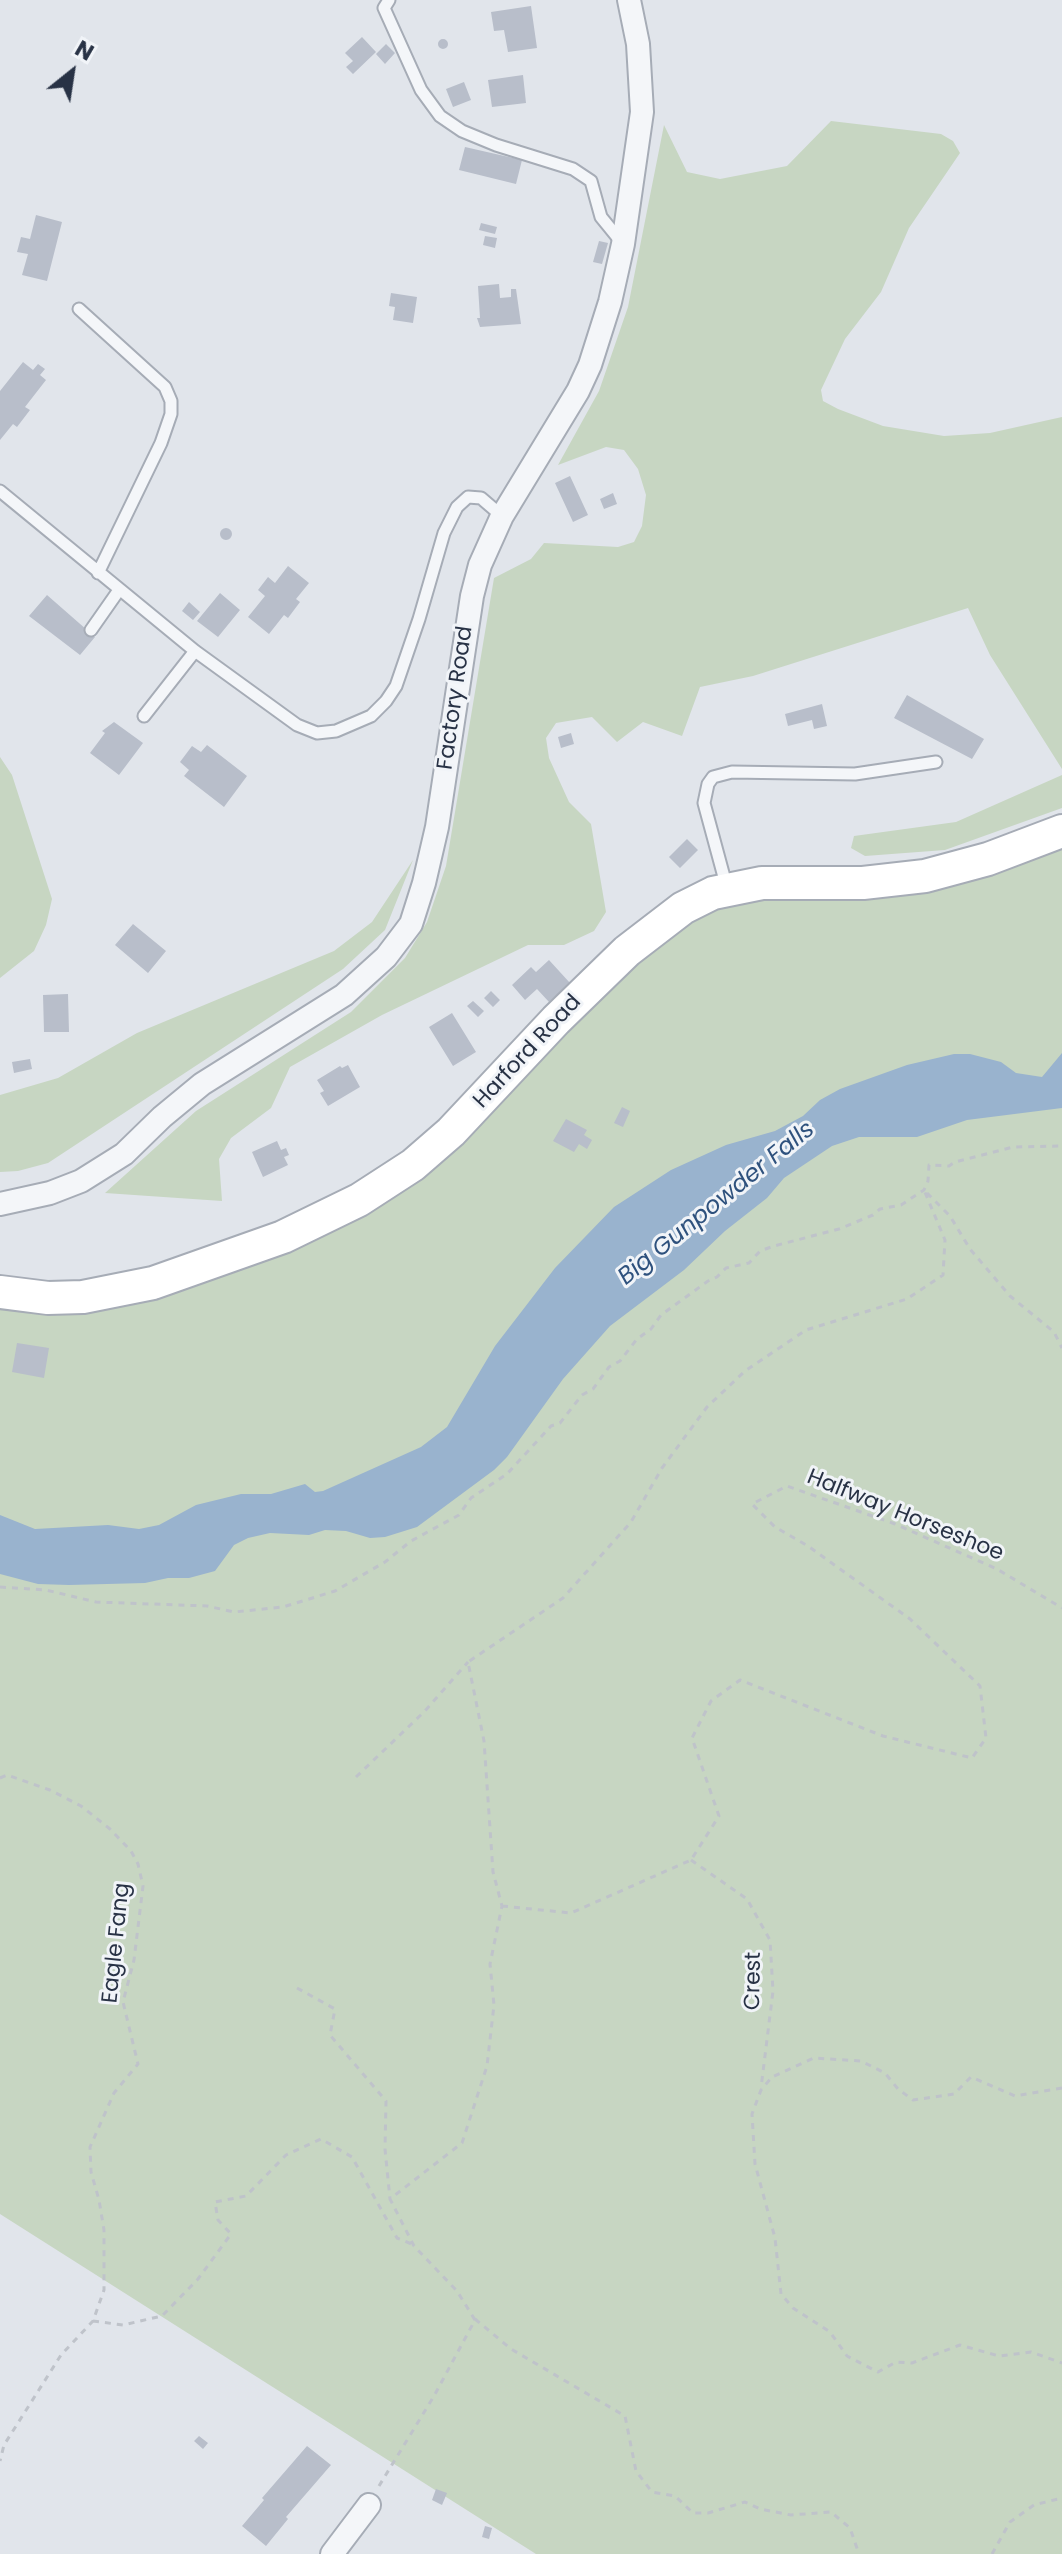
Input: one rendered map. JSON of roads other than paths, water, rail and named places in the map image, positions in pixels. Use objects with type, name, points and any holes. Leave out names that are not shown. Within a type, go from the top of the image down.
[{"type":"main road","name":"Harford Road","points":[[0,1292],[48,1298],[83,1297],[153,1283],[283,1237],[359,1200],[413,1165],[451,1132],[556,1020],[636,943],[683,908],[727,888],[762,883],[863,883],[914,878],[977,863],[1062,831]]},
{"type":"street","name":"Factory Road","points":[[0,1204],[50,1193],[102,1169],[124,1154],[202,1084],[344,995],[386,957],[411,924],[437,827],[472,596],[480,565],[502,516],[578,391],[601,333],[623,244],[642,112],[638,44],[629,0]]},
{"type":"street","points":[[332,2554],[369,2505]]},
{"type":"lane","points":[[389,0],[384,8],[421,90],[440,116],[462,131],[573,169],[591,181],[601,217],[623,244]]},
{"type":"lane","points":[[79,309],[165,387],[171,401],[171,414],[161,443],[98,573]]},
{"type":"lane","points":[[0,491],[195,651],[297,725],[317,733],[358,724],[386,701],[396,686],[444,533],[457,507],[468,497],[481,498],[502,516]]},
{"type":"lane","points":[[91,630],[119,590]]},
{"type":"lane","points":[[144,716],[195,651]]},
{"type":"lane","points":[[727,888],[704,803],[708,784],[713,777],[732,772],[855,774],[936,762]]},
{"type":"water","name":"Big Gunpowder Falls","points":[[1062,1053],[1062,1108],[967,1120],[917,1137],[859,1137],[832,1146],[784,1178],[767,1198],[725,1231],[684,1270],[610,1326],[563,1379],[507,1457],[417,1527],[385,1537],[370,1538],[346,1531],[325,1530],[309,1535],[270,1533],[234,1545],[215,1571],[189,1578],[145,1583],[38,1584],[0,1574],[0,1515],[35,1529],[108,1525],[139,1529],[159,1525],[196,1505],[241,1494],[271,1494],[305,1484],[315,1492],[323,1491],[421,1447],[447,1427],[495,1346],[555,1268],[614,1207],[671,1170],[726,1145],[775,1131],[803,1116],[820,1100],[840,1089],[907,1065],[954,1054],[970,1054],[1001,1062],[1016,1073],[1042,1077]]}]
